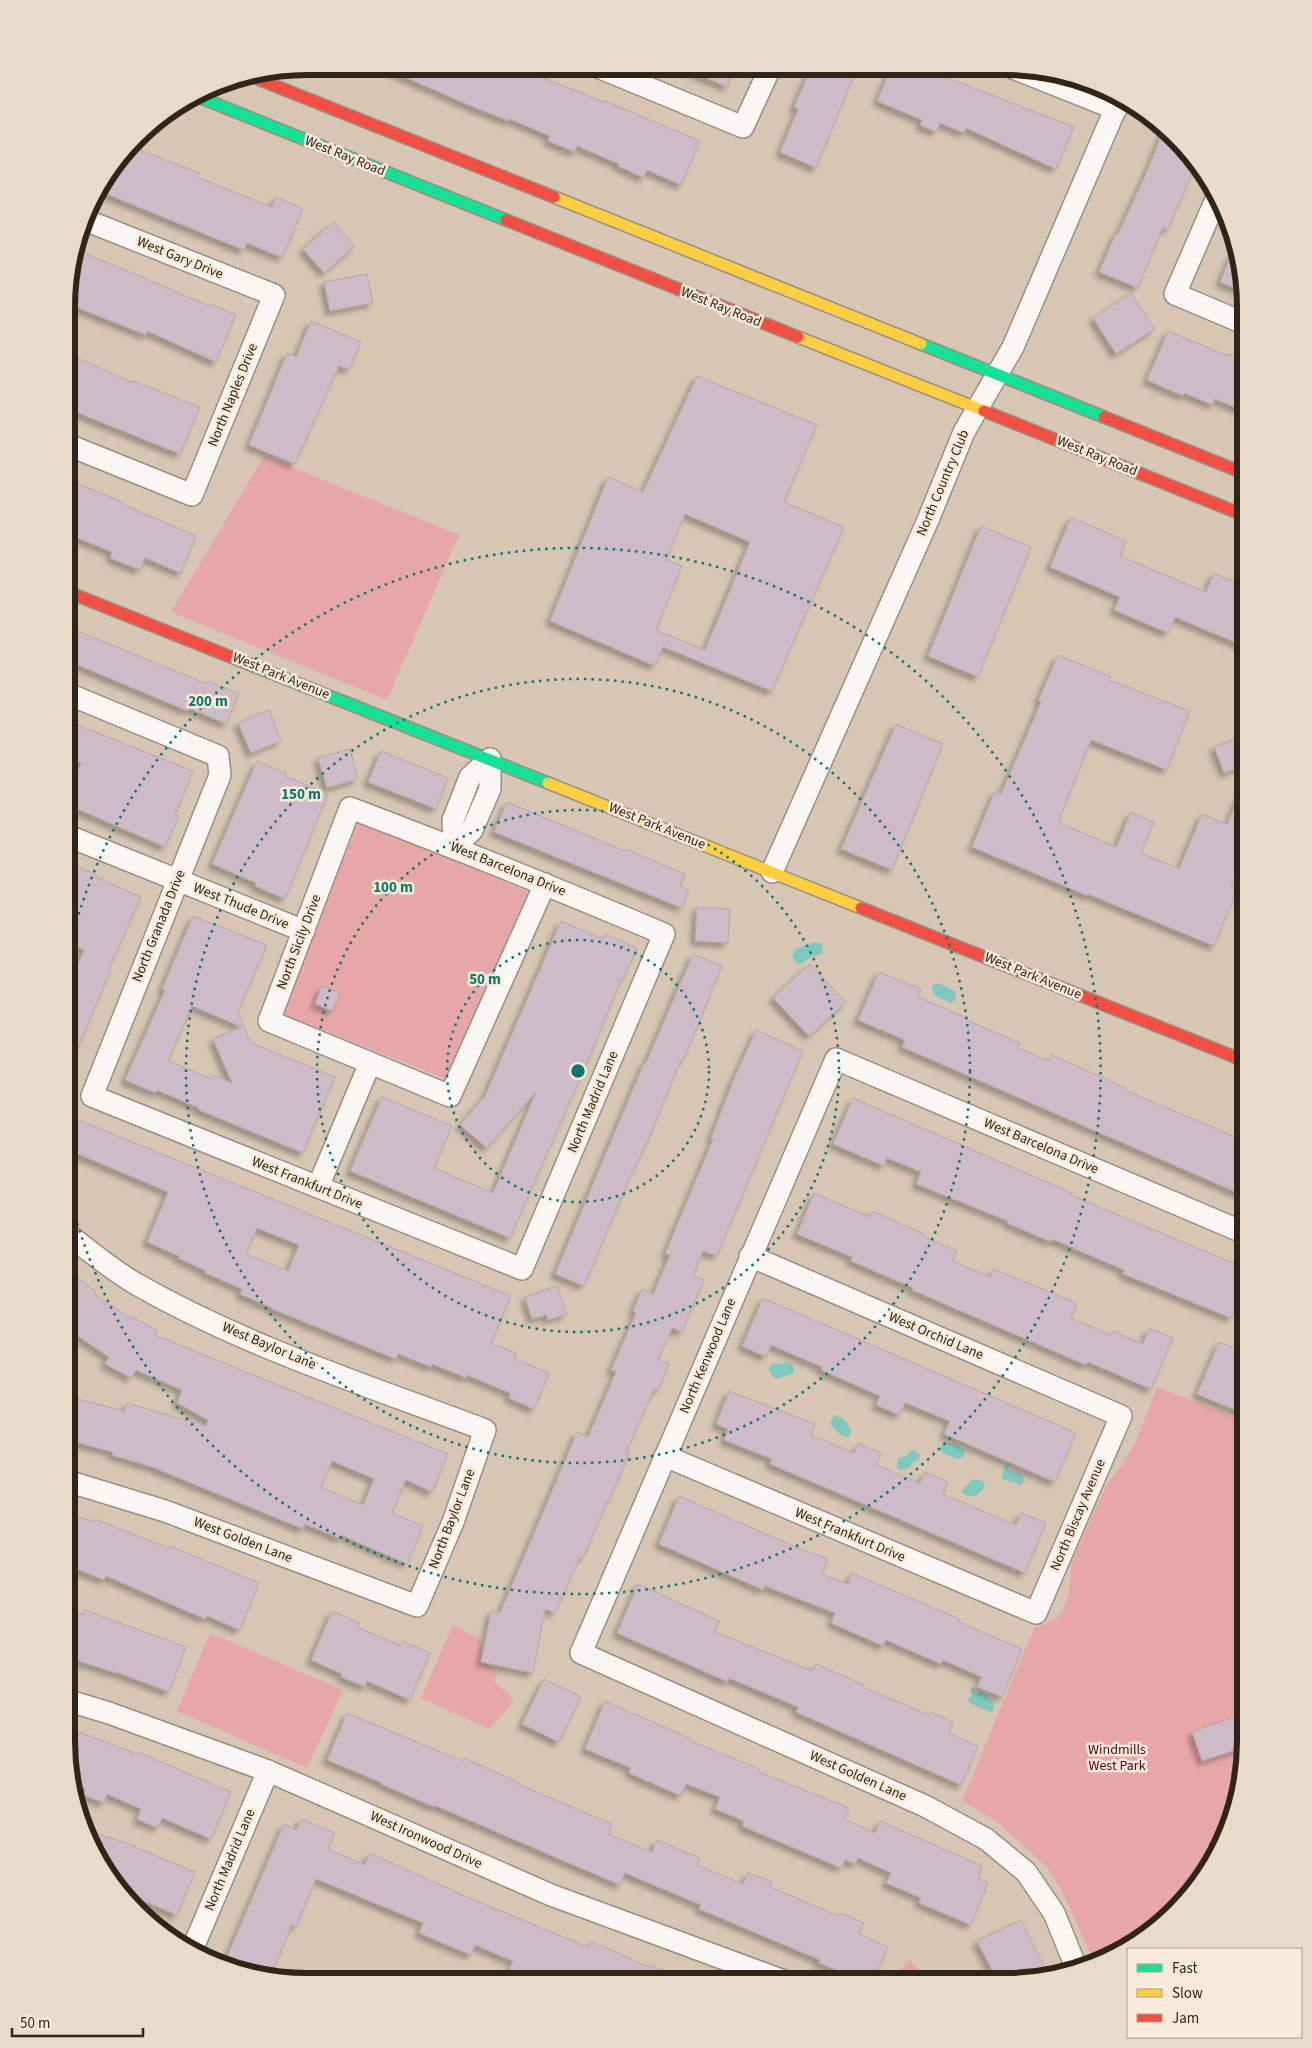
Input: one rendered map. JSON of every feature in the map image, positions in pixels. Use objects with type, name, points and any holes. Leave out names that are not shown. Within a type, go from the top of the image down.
[{"type":"main road","points":[[260,80],[1237,470]]},
{"type":"main road","name":"West Ray Road","points":[[204,99],[1237,512]]},
{"type":"main road","name":"West Park Avenue","points":[[75,595],[1237,1057]]},
{"type":"street","points":[[617,75],[743,127],[767,75]]},
{"type":"street","points":[[1042,78],[1115,103]]},
{"type":"street","name":"North Country Club","points":[[772,872],[928,520],[963,434],[1013,348],[1118,104]]},
{"type":"street","points":[[1213,206],[1175,294],[1237,320]]},
{"type":"street","name":"West Gary Drive","points":[[91,222],[274,295]]},
{"type":"street","name":"North Naples Drive","points":[[75,448],[192,494],[274,295]]},
{"type":"street","name":"North Granada Drive","points":[[75,697],[218,756],[220,775],[92,1096]]},
{"type":"street","points":[[454,848],[472,830],[490,788],[490,759]]},
{"type":"street","name":"West Barcelona Drive","points":[[350,808],[545,884],[664,934]]},
{"type":"street","name":"North Sicily Drive","points":[[350,808],[268,1020],[370,1063]]},
{"type":"street","name":"West Thude Drive","points":[[75,839],[304,931]]},
{"type":"street","points":[[318,1187],[370,1063],[450,1096],[545,884]]},
{"type":"street","name":"North Madrid Lane","points":[[522,1269],[664,934]]},
{"type":"street","name":"West Barcelona Drive","points":[[836,1059],[1237,1230]]},
{"type":"street","name":"North Kenwood Lane","points":[[581,1653],[836,1059]]},
{"type":"street","name":"West Frankfurt Drive","points":[[92,1096],[522,1269]]},
{"type":"street","name":"West Baylor Lane","points":[[75,1240],[136,1284],[211,1322],[304,1362],[486,1430]]},
{"type":"street","name":"West Orchid Lane","points":[[750,1256],[1121,1416]]},
{"type":"street","name":"North Biscay Avenue","points":[[1036,1613],[1121,1416]]},
{"type":"street","name":"North Baylor Lane","points":[[417,1606],[453,1522],[486,1430]]},
{"type":"street","name":"West Frankfurt Drive","points":[[665,1456],[1036,1613]]},
{"type":"street","name":"West Golden Lane","points":[[75,1483],[165,1511],[417,1606]]},
{"type":"street","name":"West Golden Lane","points":[[581,1653],[925,1806],[986,1839],[1026,1872],[1054,1913],[1074,1962]]},
{"type":"street","name":"West Ironwood Drive","points":[[75,1703],[118,1716],[268,1770],[551,1894],[763,1973]]},
{"type":"street","name":"North Madrid Lane","points":[[195,1944],[268,1770]]},
{"type":"green space","points":[[264,456],[459,535],[387,700],[171,612]]},
{"type":"green space","points":[[359,820],[528,892],[446,1079],[281,1013]]},
{"type":"green space","name":"Windmills West Park","points":[[1157,1387],[1237,1419],[1237,1756],[1233,1786],[1225,1815],[1213,1843],[1198,1870],[1169,1905],[1146,1925],[1121,1942],[1091,1956],[1064,1895],[1047,1867],[996,1821],[962,1801],[1034,1628],[1053,1621],[1062,1612],[1068,1598],[1072,1561],[1107,1484],[1135,1444]]},
{"type":"green space","points":[[453,1625],[481,1640],[482,1658],[497,1673],[494,1681],[515,1701],[489,1729],[421,1698]]},
{"type":"green space","points":[[210,1633],[343,1690],[307,1768],[177,1711]]},
{"type":"green space","points":[[910,1960],[920,1971],[918,1973],[896,1973]]},
{"type":"water","points":[[815,942],[822,944],[823,953],[808,958],[802,964],[795,962],[792,955],[796,949]]},
{"type":"water","points":[[938,983],[955,991],[956,1000],[950,1003],[933,994],[932,986]]},
{"type":"water","points":[[787,1362],[793,1365],[794,1373],[776,1379],[769,1371],[769,1367],[773,1363]]},
{"type":"water","points":[[835,1415],[843,1419],[848,1425],[851,1431],[849,1437],[835,1430],[830,1422]]},
{"type":"water","points":[[944,1442],[957,1445],[965,1451],[963,1457],[957,1459],[943,1453],[940,1449]]},
{"type":"water","points":[[914,1450],[919,1454],[919,1459],[913,1462],[909,1468],[901,1470],[897,1468],[898,1458],[907,1456],[910,1451]]},
{"type":"water","points":[[1006,1464],[1009,1466],[1007,1469],[1022,1475],[1024,1480],[1022,1485],[1001,1478]]},
{"type":"water","points":[[973,1479],[983,1481],[985,1485],[978,1494],[972,1496],[965,1495],[962,1492],[963,1489]]},
{"type":"water","points":[[972,1688],[975,1690],[975,1693],[982,1692],[993,1702],[994,1710],[990,1712],[970,1703],[968,1699],[973,1694],[970,1690]]},
{"type":"building","points":[[400,75],[536,75],[605,101],[700,141],[681,185],[647,170],[644,178],[618,166],[619,164],[577,146],[575,152],[548,141],[550,136],[510,119],[509,121]]},
{"type":"building","points":[[699,75],[732,75],[727,87]]},
{"type":"building","points":[[808,75],[854,75],[816,168],[780,152],[798,109],[794,107]]},
{"type":"building","points":[[888,75],[940,75],[1074,127],[1056,169],[966,128],[964,133],[940,123],[936,132],[920,125],[922,120],[877,101]]},
{"type":"building","points":[[1161,136],[1193,171],[1168,229],[1163,227],[1138,288],[1099,272],[1116,233],[1118,234]]},
{"type":"building","points":[[137,149],[199,173],[197,177],[272,207],[276,197],[303,209],[283,256],[278,256],[247,243],[244,250],[105,193],[114,178]]},
{"type":"building","points":[[334,222],[355,246],[324,273],[303,249]]},
{"type":"building","points":[[82,252],[209,306],[210,304],[236,315],[216,362],[147,331],[146,335],[75,307],[75,292]]},
{"type":"building","points":[[1231,255],[1237,289],[1220,282]]},
{"type":"building","points":[[367,274],[373,303],[330,311],[324,282]]},
{"type":"building","points":[[1131,293],[1155,329],[1116,354],[1093,318]]},
{"type":"building","points":[[311,321],[361,342],[349,370],[339,366],[295,464],[249,445],[287,353],[296,357]]},
{"type":"building","points":[[1168,331],[1228,356],[1229,354],[1237,357],[1237,408],[1215,399],[1213,405],[1184,393],[1183,396],[1147,380]]},
{"type":"building","points":[[75,357],[134,383],[134,381],[200,407],[180,454],[75,412]]},
{"type":"building","points":[[697,376],[817,425],[784,502],[844,527],[772,691],[663,647],[655,666],[550,621],[608,477],[643,492]],"holes":[[[685,514],[750,542],[705,650],[656,630],[682,566],[666,560]]]},
{"type":"building","points":[[75,483],[123,502],[122,504],[196,536],[181,573],[145,558],[140,570],[110,558],[112,552],[75,537]]},
{"type":"building","points":[[1071,517],[1126,541],[1120,556],[1206,592],[1214,573],[1237,583],[1237,643],[1175,617],[1168,633],[1114,610],[1120,597],[1050,567]]},
{"type":"building","points":[[981,526],[1031,547],[978,677],[928,656]]},
{"type":"building","points":[[75,630],[207,684],[208,681],[239,694],[226,724],[189,708],[188,711],[75,664]]},
{"type":"building","points":[[1058,655],[1110,676],[1109,680],[1190,711],[1167,770],[1091,740],[1058,822],[1116,847],[1131,812],[1154,822],[1141,853],[1179,869],[1202,814],[1227,824],[1237,801],[1237,872],[1231,886],[1237,889],[1237,891],[1214,946],[972,847],[995,791],[1001,794],[1041,702],[1038,701]]},
{"type":"building","points":[[269,710],[281,741],[251,753],[238,723]]},
{"type":"building","points":[[75,724],[193,771],[175,815],[179,816],[165,847],[75,808],[75,778],[81,763],[75,760]]},
{"type":"building","points":[[896,724],[943,744],[892,870],[841,849]]},
{"type":"building","points":[[1237,738],[1237,768],[1224,773],[1214,747]]},
{"type":"building","points":[[350,749],[358,779],[327,788],[318,758]]},
{"type":"building","points":[[381,751],[448,778],[436,809],[368,782]]},
{"type":"building","points":[[257,761],[286,773],[285,776],[328,794],[285,899],[255,886],[256,883],[212,864]]},
{"type":"building","points":[[507,802],[685,874],[680,886],[689,890],[682,908],[494,832]]},
{"type":"building","points":[[75,865],[141,897],[109,969],[111,970],[75,1055],[75,971],[84,950],[75,946]]},
{"type":"building","points":[[697,907],[730,909],[728,943],[695,941]]},
{"type":"building","points":[[193,916],[267,945],[238,1012],[251,1043],[335,1077],[303,1153],[199,1110],[199,1108],[157,1090],[156,1093],[125,1080],[165,990],[162,989]],"holes":[[[192,1006],[242,1027],[213,1039],[232,1083],[213,1075],[212,1079],[168,1061]]]},
{"type":"building","points":[[561,921],[603,939],[605,934],[637,948],[624,978],[622,977],[591,1054],[510,1238],[350,1171],[382,1097],[452,1126],[434,1168],[493,1193],[536,1092],[487,1148],[460,1125],[485,1096]]},
{"type":"building","points":[[693,954],[722,966],[683,1061],[681,1060],[584,1286],[555,1274],[644,1063],[646,1063]]},
{"type":"building","points":[[810,964],[846,1002],[809,1036],[773,998]]},
{"type":"building","points":[[879,972],[921,989],[918,997],[1020,1043],[1018,1048],[1049,1061],[1052,1055],[1126,1088],[1125,1090],[1237,1138],[1237,1193],[902,1047],[905,1040],[858,1020]]},
{"type":"building","points":[[322,986],[340,993],[332,1011],[315,1004]]},
{"type":"building","points":[[756,1030],[803,1051],[717,1256],[703,1251],[693,1276],[704,1280],[682,1332],[672,1328],[658,1359],[669,1364],[658,1390],[654,1389],[626,1453],[629,1454],[609,1501],[583,1558],[580,1557],[555,1613],[545,1609],[533,1673],[481,1662],[491,1611],[500,1613],[577,1432],[588,1437],[616,1372],[611,1370],[636,1313],[633,1311],[642,1289],[653,1294],[670,1255],[665,1254],[713,1139],[711,1138],[733,1081]]},
{"type":"building","points":[[853,1098],[1072,1193],[1071,1195],[1237,1265],[1237,1304],[1231,1318],[1123,1274],[1124,1270],[1052,1239],[1051,1242],[1007,1223],[1008,1221],[916,1184],[921,1172],[887,1158],[884,1166],[833,1144]]},
{"type":"building","points":[[76,1119],[511,1296],[491,1343],[516,1353],[514,1358],[549,1373],[534,1409],[509,1398],[510,1393],[467,1375],[466,1378],[432,1364],[431,1367],[398,1354],[396,1359],[272,1309],[240,1294],[242,1289],[205,1273],[206,1271],[178,1258],[179,1256],[147,1242],[168,1192],[75,1153],[77,1142],[75,1141]],"holes":[[[257,1228],[299,1245],[288,1271],[246,1254]]]},
{"type":"building","points":[[814,1193],[870,1217],[873,1211],[924,1234],[923,1236],[957,1251],[952,1261],[990,1277],[993,1269],[1077,1303],[1071,1318],[1111,1335],[1113,1331],[1143,1344],[1149,1328],[1173,1338],[1151,1389],[1088,1362],[1086,1365],[912,1290],[913,1288],[851,1261],[852,1257],[797,1234]]},
{"type":"building","points":[[75,1277],[96,1291],[94,1294],[130,1318],[131,1316],[158,1331],[155,1335],[448,1454],[432,1492],[406,1480],[392,1513],[423,1526],[407,1564],[341,1535],[339,1538],[305,1524],[303,1529],[152,1467],[112,1455],[113,1452],[75,1442],[75,1398],[124,1411],[127,1403],[206,1426],[208,1420],[177,1403],[182,1390],[136,1370],[131,1378],[105,1364],[109,1357],[75,1334]],"holes":[[[332,1461],[374,1479],[363,1505],[321,1487]]]},
{"type":"building","points":[[557,1286],[567,1314],[548,1320],[546,1315],[532,1319],[525,1297]]},
{"type":"building","points":[[763,1298],[1076,1433],[1055,1482],[944,1434],[950,1421],[905,1403],[899,1415],[876,1405],[880,1396],[821,1370],[822,1367],[771,1345],[766,1357],[742,1346]]},
{"type":"building","points":[[1219,1342],[1237,1350],[1237,1411],[1197,1394]]},
{"type":"building","points":[[729,1391],[815,1424],[811,1435],[854,1453],[859,1443],[881,1453],[876,1465],[920,1483],[925,1472],[948,1482],[943,1494],[1016,1525],[1021,1513],[1046,1523],[1025,1573],[770,1464],[772,1459],[724,1440],[728,1429],[716,1424]]},
{"type":"building","points":[[679,1496],[798,1548],[828,1559],[822,1574],[848,1584],[852,1573],[960,1619],[959,1622],[1022,1649],[1002,1697],[977,1687],[982,1677],[943,1660],[941,1664],[886,1640],[883,1646],[831,1623],[835,1613],[765,1586],[763,1590],[659,1544]]},
{"type":"building","points":[[75,1516],[94,1522],[95,1519],[169,1548],[170,1546],[259,1583],[240,1630],[207,1616],[205,1619],[106,1576],[104,1580],[75,1569]]},
{"type":"building","points":[[638,1584],[719,1621],[715,1632],[813,1671],[816,1664],[864,1685],[863,1687],[929,1715],[930,1712],[953,1722],[949,1733],[978,1746],[961,1785],[796,1712],[798,1707],[729,1678],[728,1682],[617,1633]]},
{"type":"building","points":[[85,1610],[186,1647],[169,1692],[75,1660],[75,1612],[84,1615]]},
{"type":"building","points":[[332,1611],[359,1623],[357,1627],[401,1646],[403,1641],[430,1653],[410,1700],[367,1681],[365,1687],[341,1677],[342,1674],[311,1660]]},
{"type":"building","points":[[544,1679],[581,1697],[559,1742],[522,1724]]},
{"type":"building","points":[[605,1701],[691,1739],[691,1741],[760,1769],[759,1772],[849,1808],[844,1819],[875,1833],[880,1821],[982,1866],[978,1878],[988,1883],[971,1925],[919,1903],[921,1898],[886,1883],[891,1873],[858,1858],[855,1864],[845,1860],[841,1868],[742,1826],[744,1821],[715,1809],[720,1797],[686,1784],[681,1796],[629,1773],[631,1768],[585,1749]]},
{"type":"building","points":[[347,1713],[463,1761],[464,1758],[518,1782],[518,1784],[612,1824],[608,1834],[652,1852],[657,1840],[700,1858],[697,1865],[743,1884],[748,1873],[772,1882],[770,1887],[839,1916],[841,1913],[864,1923],[859,1934],[888,1947],[877,1973],[843,1973],[819,1963],[820,1960],[699,1909],[701,1905],[625,1873],[620,1885],[327,1760]]},
{"type":"building","points":[[1234,1717],[1237,1725],[1237,1750],[1202,1761],[1192,1732]]},
{"type":"building","points":[[79,1732],[137,1754],[138,1752],[231,1792],[211,1839],[162,1818],[158,1828],[137,1819],[141,1809],[107,1794],[104,1803],[83,1795],[86,1789],[79,1786],[75,1743]]},
{"type":"building","points":[[301,1819],[335,1833],[328,1849],[365,1865],[370,1853],[467,1897],[588,1947],[591,1941],[649,1967],[650,1965],[670,1973],[519,1973],[509,1969],[513,1961],[475,1945],[471,1955],[442,1943],[419,1933],[423,1923],[316,1879],[296,1927],[292,1925],[273,1970],[226,1958],[284,1824],[296,1830]]},
{"type":"building","points":[[94,1833],[136,1846],[195,1872],[177,1915],[137,1898],[114,1870]]},
{"type":"building","points":[[1021,1920],[1045,1968],[1020,1973],[993,1973],[977,1941]]},
{"type":"traffic: fast","points":[[204,99],[506,220]]},
{"type":"traffic: fast","points":[[921,344],[1104,417]]},
{"type":"traffic: fast","points":[[256,667],[548,783]]},
{"type":"traffic: slow","points":[[554,197],[921,344]]},
{"type":"traffic: slow","points":[[798,337],[984,411]]},
{"type":"traffic: slow","points":[[548,783],[861,908]]},
{"type":"traffic: jam","points":[[260,80],[554,197]]},
{"type":"traffic: jam","points":[[506,220],[798,337]]},
{"type":"traffic: jam","points":[[984,411],[1237,512]]},
{"type":"traffic: jam","points":[[1104,417],[1237,470]]},
{"type":"traffic: jam","points":[[75,595],[256,667]]},
{"type":"traffic: jam","points":[[861,908],[1237,1058]]}]
